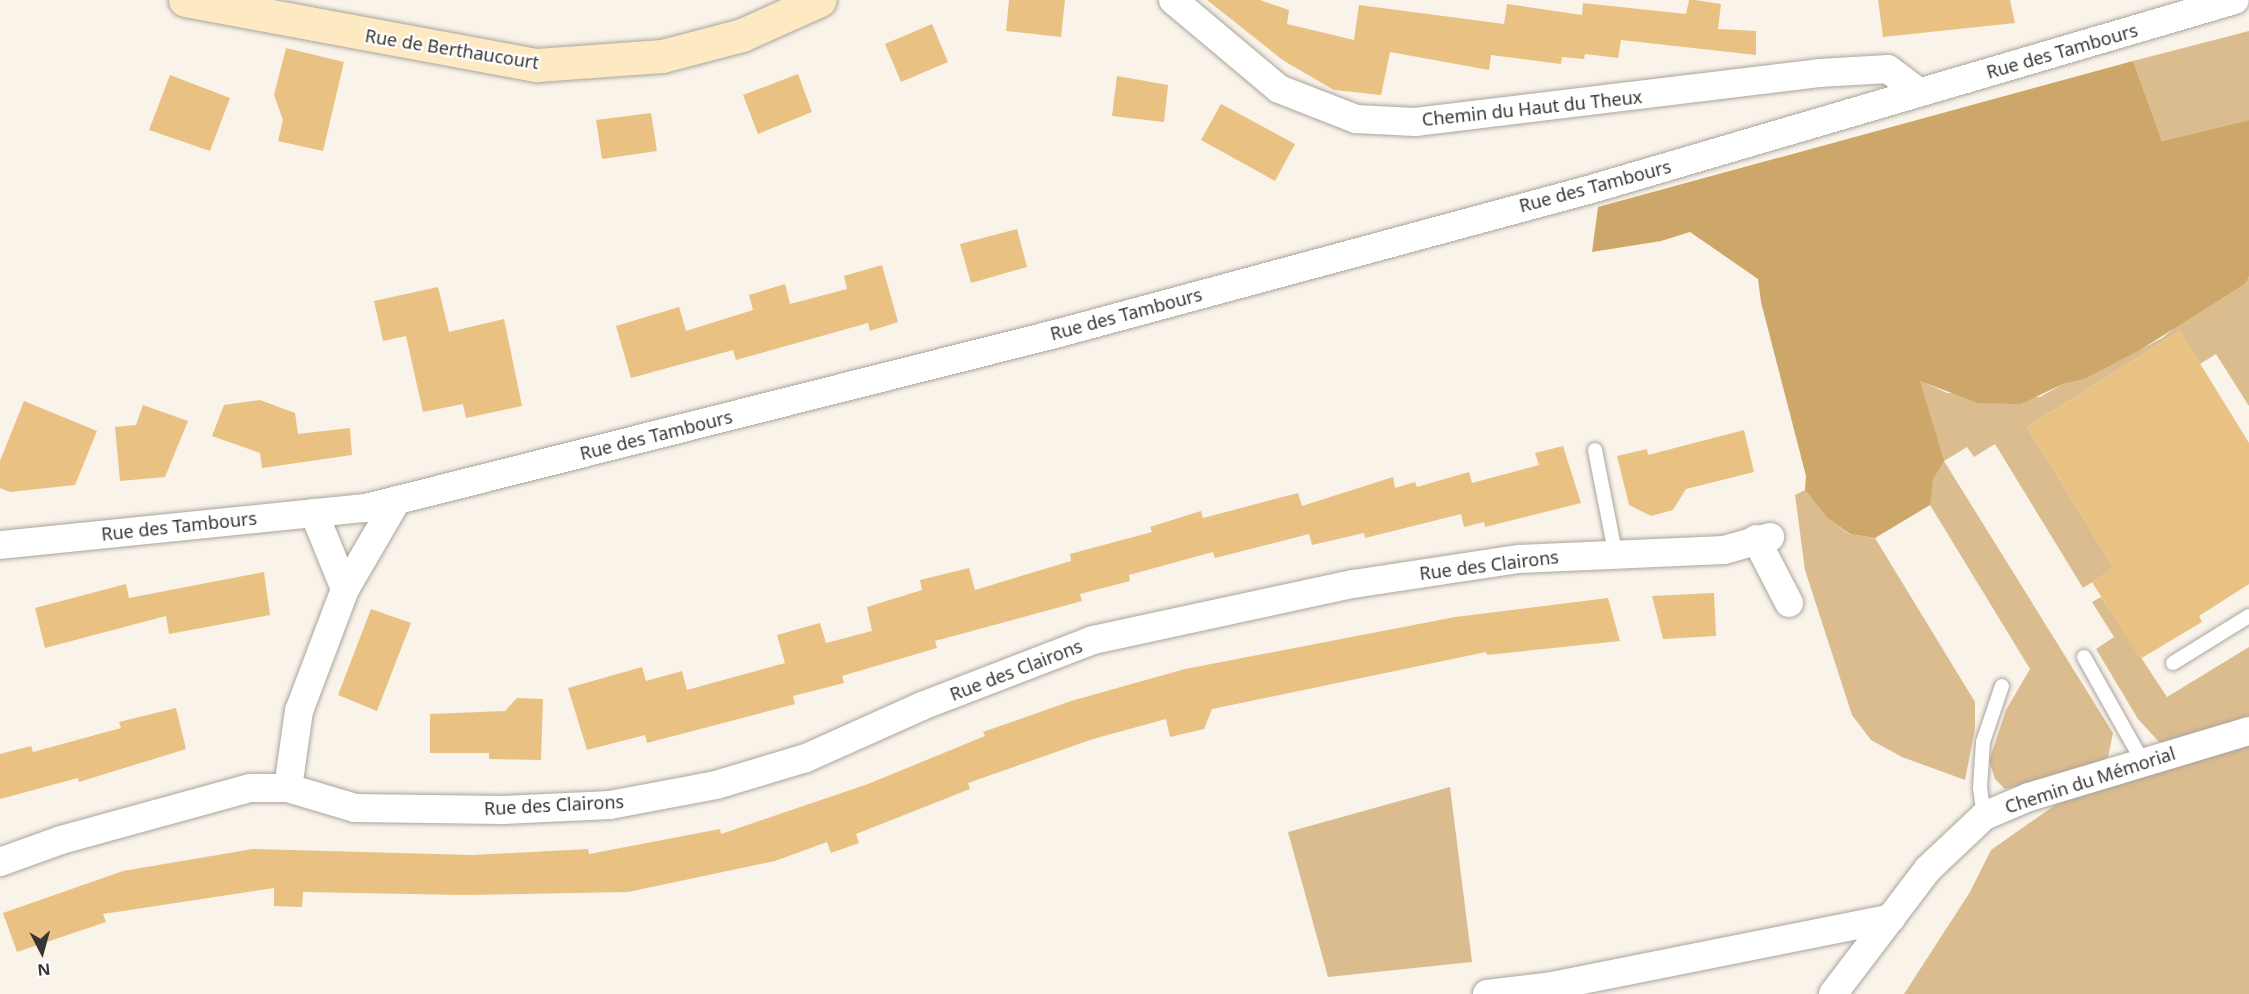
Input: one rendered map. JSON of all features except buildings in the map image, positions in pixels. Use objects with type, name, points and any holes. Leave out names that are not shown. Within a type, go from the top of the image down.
[{"type":"main road","name":"Rue de Berthaucourt","points":[[185,0],[537,65],[662,56],[742,35],[820,0]]},
{"type":"street","name":"Chemin du Haut du Theux","points":[[1173,0],[1279,88],[1356,118],[1415,122],[1818,72],[1888,69],[1919,92]]},
{"type":"street","name":"Rue des Tambours","points":[[0,545],[366,508],[1059,333],[1588,190],[2235,0]]},
{"type":"street","points":[[288,788],[299,711],[345,589],[397,500]]},
{"type":"street","points":[[314,513],[345,589]]},
{"type":"street","name":"Rue des Clairons","points":[[0,862],[61,840],[250,788],[288,788],[355,808],[503,810],[609,805],[716,785],[806,758],[922,706],[1093,640],[1353,584],[1519,559],[1615,552],[1724,550],[1763,538],[1789,603]]},
{"type":"street","name":"Chemin du Mémorial","points":[[1833,994],[1928,869],[1984,816],[2029,797],[2249,731]]},
{"type":"street","points":[[1487,994],[1551,986],[1891,918]]},
{"type":"lane","points":[[1595,450],[1615,552]]},
{"type":"lane","points":[[2173,663],[2249,616]]},
{"type":"lane","points":[[2084,657],[2143,762]]},
{"type":"lane","points":[[1984,816],[1980,788],[1983,742],[2002,686]]},
{"type":"shaded area","points":[[2249,31],[2249,120],[2162,141],[2133,61]]},
{"type":"shaded area","points":[[2133,61],[2162,141],[2249,120],[2249,276],[2246,283],[2140,350],[2085,379],[2063,384],[2021,404],[1978,403],[1920,381],[1944,461],[1933,479],[1930,505],[1875,538],[1850,534],[1827,518],[1805,490],[1806,476],[1761,302],[1758,279],[1690,232],[1661,241],[1592,252],[1598,207]]},
{"type":"shaded area","points":[[2249,276],[2249,406],[2216,354],[2200,364],[2180,331],[2027,427],[2114,568],[2083,588],[1995,444],[1974,457],[1967,447],[1944,461],[2113,733],[2108,757],[2089,768],[2005,789],[1995,779],[1989,761],[2006,710],[2030,669],[1930,505],[1933,430],[1919,380],[1947,393],[2040,397],[2063,384],[2085,379],[2162,338],[2190,315],[2246,283]]},
{"type":"shaded area","points":[[1805,490],[1827,518],[1849,534],[1875,538],[1975,702],[1975,729],[1965,780],[1902,757],[1871,740],[1852,715],[1805,570],[1795,495]]},
{"type":"shaded area","points":[[2101,597],[2167,697],[2249,647],[2249,994],[1904,994],[1970,892],[1991,850],[2098,775],[2170,754],[2138,719],[2096,649],[2114,637],[2092,602]]},
{"type":"shaded area","points":[[1450,787],[1472,962],[1328,977],[1288,832]]}]
